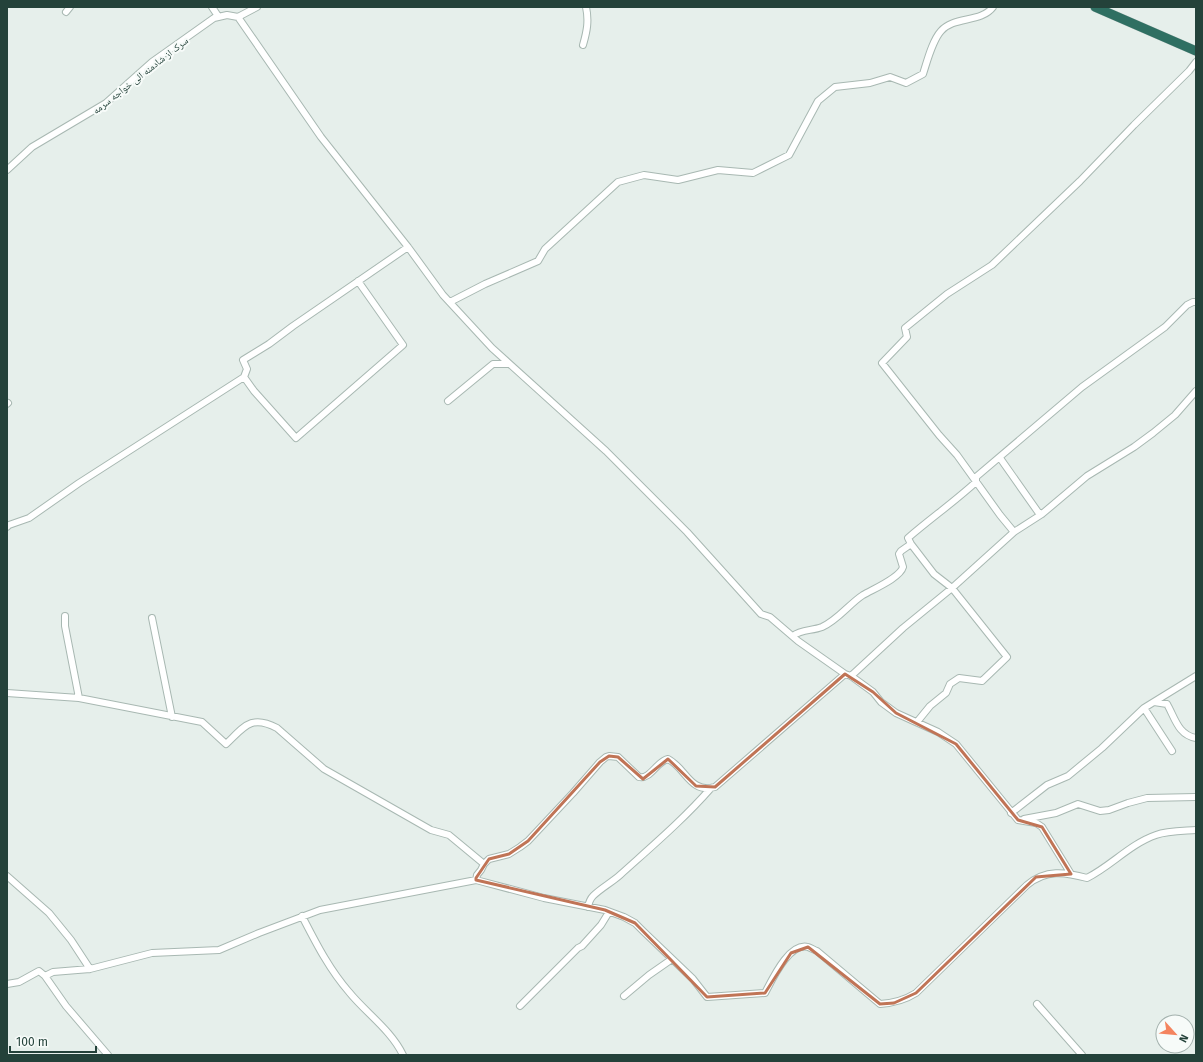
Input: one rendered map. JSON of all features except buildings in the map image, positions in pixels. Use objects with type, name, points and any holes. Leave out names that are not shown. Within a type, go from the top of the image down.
[{"type":"highway","points":[[1095,7],[1196,51]]},
{"type":"street","points":[[212,7],[218,16],[227,15],[238,17],[257,7]]},
{"type":"street","points":[[583,45],[587,30],[588,17],[586,7]]},
{"type":"street","points":[[450,302],[485,284],[538,261],[545,249],[618,182],[644,175],[678,180],[718,170],[753,173],[789,154],[818,101],[835,87],[870,83],[890,77],[906,82],[923,74],[932,48],[941,32],[951,24],[966,21],[990,12],[993,7]]},
{"type":"street","name":"سرک از شادمنه الی خواجه سرمه","points":[[7,170],[32,147],[106,103],[152,62],[218,16]]},
{"type":"street","points":[[238,17],[321,137],[408,246],[450,302],[492,348],[606,451],[687,532],[761,614],[770,616],[793,636],[873,692],[881,702],[896,713],[938,732],[956,744],[1018,820],[1036,823],[1042,827],[1071,874]]},
{"type":"street","points":[[1014,532],[1000,515],[965,465],[882,362],[907,337],[905,328],[946,294],[992,266],[1107,154],[1189,71],[1196,62]]},
{"type":"street","points":[[8,524],[28,518],[244,377],[247,369],[243,360],[269,344],[408,246]]},
{"type":"street","points":[[244,377],[254,391],[296,438],[403,345],[358,281]]},
{"type":"street","points":[[916,722],[930,706],[946,693],[950,684],[959,678],[982,681],[1007,657],[952,588],[934,574],[910,544],[908,538],[933,516],[956,500],[976,482],[976,477],[1082,387],[1165,327],[1187,305],[1196,302]]},
{"type":"street","points":[[448,401],[493,364],[509,364]]},
{"type":"street","points":[[476,880],[477,875],[489,859],[509,854],[528,841],[600,762],[610,756],[618,757],[639,777],[642,778],[647,776],[662,761],[668,759],[675,764],[696,786],[710,788],[715,787],[952,588],[1014,532],[1042,514],[1087,476],[1154,433],[1175,415],[1196,391]]},
{"type":"street","points":[[1000,458],[1038,512],[1042,514]]},
{"type":"street","points":[[793,636],[796,633],[821,627],[833,621],[862,596],[900,574],[903,567],[899,554],[910,544]]},
{"type":"street","points":[[65,616],[65,626],[79,698]]},
{"type":"street","points":[[152,618],[172,717]]},
{"type":"street","points":[[1012,813],[1047,785],[1068,776],[1102,748],[1144,708],[1196,676]]},
{"type":"street","points":[[7,693],[79,698],[202,722],[226,744],[249,724],[257,721],[268,723],[277,728],[324,769],[431,830],[450,835],[484,864]]},
{"type":"street","points":[[1154,702],[1167,704],[1183,733],[1196,738]]},
{"type":"street","points":[[1144,708],[1172,751]]},
{"type":"street","points":[[588,907],[590,901],[597,892],[610,884],[633,864],[695,806],[710,788]]},
{"type":"street","points":[[1018,820],[1056,813],[1078,804],[1100,811],[1109,810],[1128,802],[1147,798],[1196,797]]},
{"type":"street","points":[[45,976],[53,972],[90,969],[152,953],[219,950],[320,910],[476,880],[544,898],[610,912],[624,917],[635,923],[672,958],[693,979],[707,997],[765,993],[780,966],[791,953],[798,948],[808,947],[817,951],[880,1004],[894,1003],[908,998],[916,993],[1036,877],[1054,873],[1071,874],[1088,878],[1102,871],[1130,849],[1156,835],[1196,830]]},
{"type":"street","points":[[7,876],[49,913],[71,940],[90,969]]},
{"type":"street","points":[[520,1006],[578,948],[582,946],[602,925],[610,912]]},
{"type":"street","points":[[302,916],[322,956],[349,993],[378,1021],[399,1046],[403,1055]]},
{"type":"street","points":[[624,996],[672,958]]},
{"type":"street","points":[[7,984],[19,982],[39,971],[45,976],[66,1006],[108,1055]]},
{"type":"street","points":[[1037,1004],[1082,1055]]},
{"type":"highlighted area","points":[[845,674],[873,692],[896,713],[956,744],[1018,820],[1042,827],[1071,874],[1036,877],[916,993],[894,1003],[880,1004],[808,947],[791,953],[765,993],[707,997],[635,923],[605,910],[476,880],[489,859],[509,854],[528,841],[600,762],[609,756],[618,757],[643,779],[668,759],[696,786],[715,787]]}]
